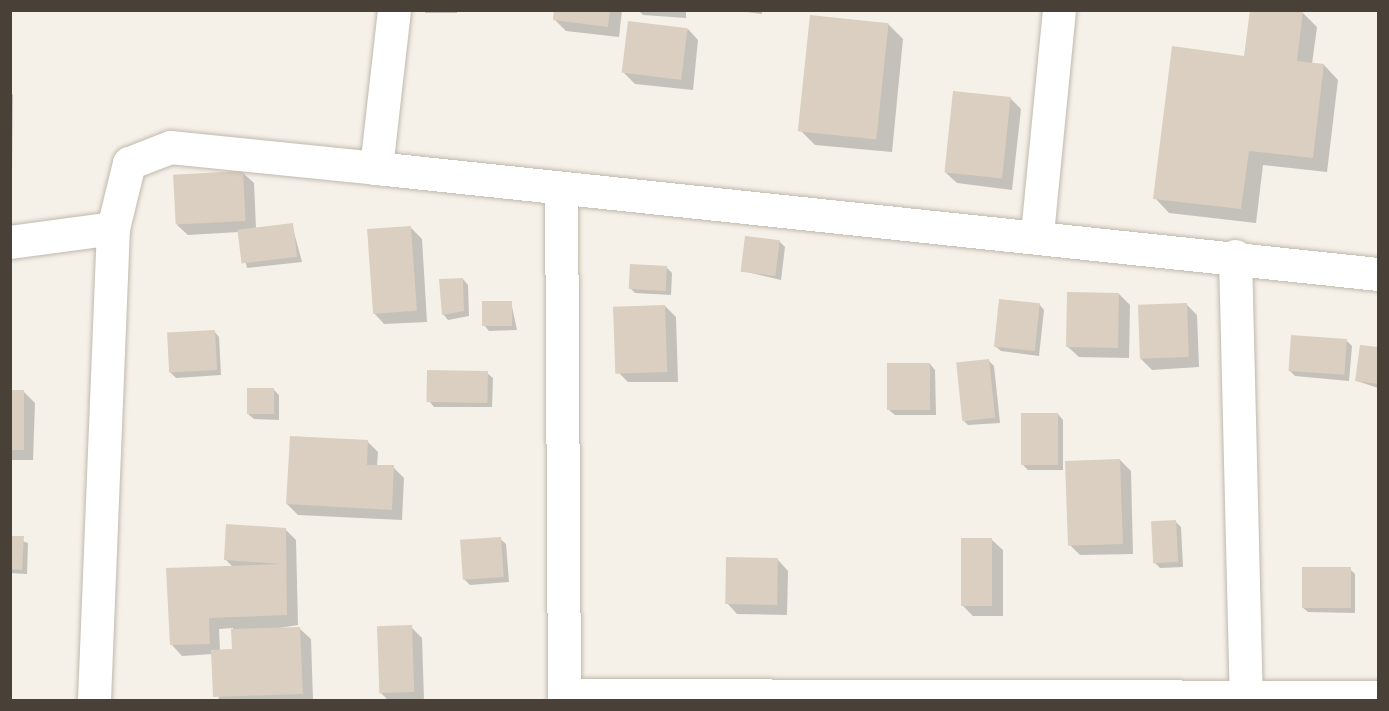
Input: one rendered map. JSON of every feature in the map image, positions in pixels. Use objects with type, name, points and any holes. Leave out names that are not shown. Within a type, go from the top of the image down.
[{"type":"street","points":[[376,168],[394,10]]},
{"type":"street","points":[[1037,234],[1059,10]]},
{"type":"street","points":[[94,700],[113,228],[129,163],[170,147],[1037,234],[1378,274]]},
{"type":"street","points":[[561,188],[564,698],[1246,700],[1378,697]]},
{"type":"street","points":[[10,242],[113,228]]},
{"type":"street","points":[[1235,256],[1246,700]]},
{"type":"building","points":[[554,10],[610,10],[608,27],[553,20]]},
{"type":"building","points":[[1250,10],[1303,11],[1297,61],[1324,64],[1313,158],[1249,151],[1241,209],[1153,199],[1172,46],[1244,56]]},
{"type":"building","points":[[810,15],[889,23],[876,140],[798,131]]},
{"type":"building","points":[[628,21],[688,28],[681,80],[622,73]]},
{"type":"building","points":[[953,91],[1011,97],[1002,179],[944,173]]},
{"type":"building","points":[[243,171],[246,221],[176,225],[173,175]]},
{"type":"building","points":[[293,223],[297,257],[242,264],[237,230]]},
{"type":"building","points":[[411,226],[417,311],[373,314],[367,229]]},
{"type":"building","points":[[745,236],[780,240],[775,276],[741,272]]},
{"type":"building","points":[[630,264],[667,266],[666,291],[629,289]]},
{"type":"building","points":[[463,278],[464,311],[442,315],[439,279]]},
{"type":"building","points":[[1067,292],[1119,293],[1118,348],[1066,347]]},
{"type":"building","points":[[999,299],[1040,303],[1035,351],[994,347]]},
{"type":"building","points":[[482,301],[512,301],[512,326],[482,326]]},
{"type":"building","points":[[1187,303],[1189,357],[1140,359],[1138,305]]},
{"type":"building","points":[[665,305],[667,372],[615,374],[613,307]]},
{"type":"building","points":[[215,330],[217,370],[169,372],[167,333]]},
{"type":"building","points":[[1291,335],[1347,339],[1344,375],[1288,371]]},
{"type":"building","points":[[1360,345],[1378,347],[1378,384],[1355,381]]},
{"type":"building","points":[[989,359],[995,418],[962,421],[956,362]]},
{"type":"building","points":[[887,363],[930,363],[930,410],[887,410]]},
{"type":"building","points":[[427,370],[488,371],[487,403],[426,402]]},
{"type":"building","points":[[247,388],[274,388],[274,414],[247,414]]},
{"type":"building","points":[[10,390],[24,390],[24,450],[10,450]]},
{"type":"building","points":[[1021,413],[1058,413],[1058,465],[1021,465]]},
{"type":"building","points":[[290,436],[368,440],[367,465],[394,465],[392,510],[286,504]]},
{"type":"building","points":[[1120,459],[1123,544],[1068,546],[1065,461]]},
{"type":"building","points":[[1176,520],[1178,562],[1153,563],[1151,521]]},
{"type":"building","points":[[226,524],[286,528],[287,615],[209,618],[210,644],[170,645],[166,568],[282,564],[224,560]]},
{"type":"building","points":[[10,536],[24,536],[22,570],[10,569]]},
{"type":"building","points":[[501,537],[504,577],[463,580],[460,540]]},
{"type":"building","points":[[961,538],[992,538],[992,606],[961,606]]},
{"type":"building","points":[[726,557],[778,558],[777,605],[725,604]]},
{"type":"building","points":[[1302,567],[1351,567],[1351,608],[1302,608]]},
{"type":"building","points":[[412,625],[414,692],[379,693],[377,626]]},
{"type":"building","points":[[300,627],[303,694],[213,697],[211,650],[232,649],[231,629]]}]
